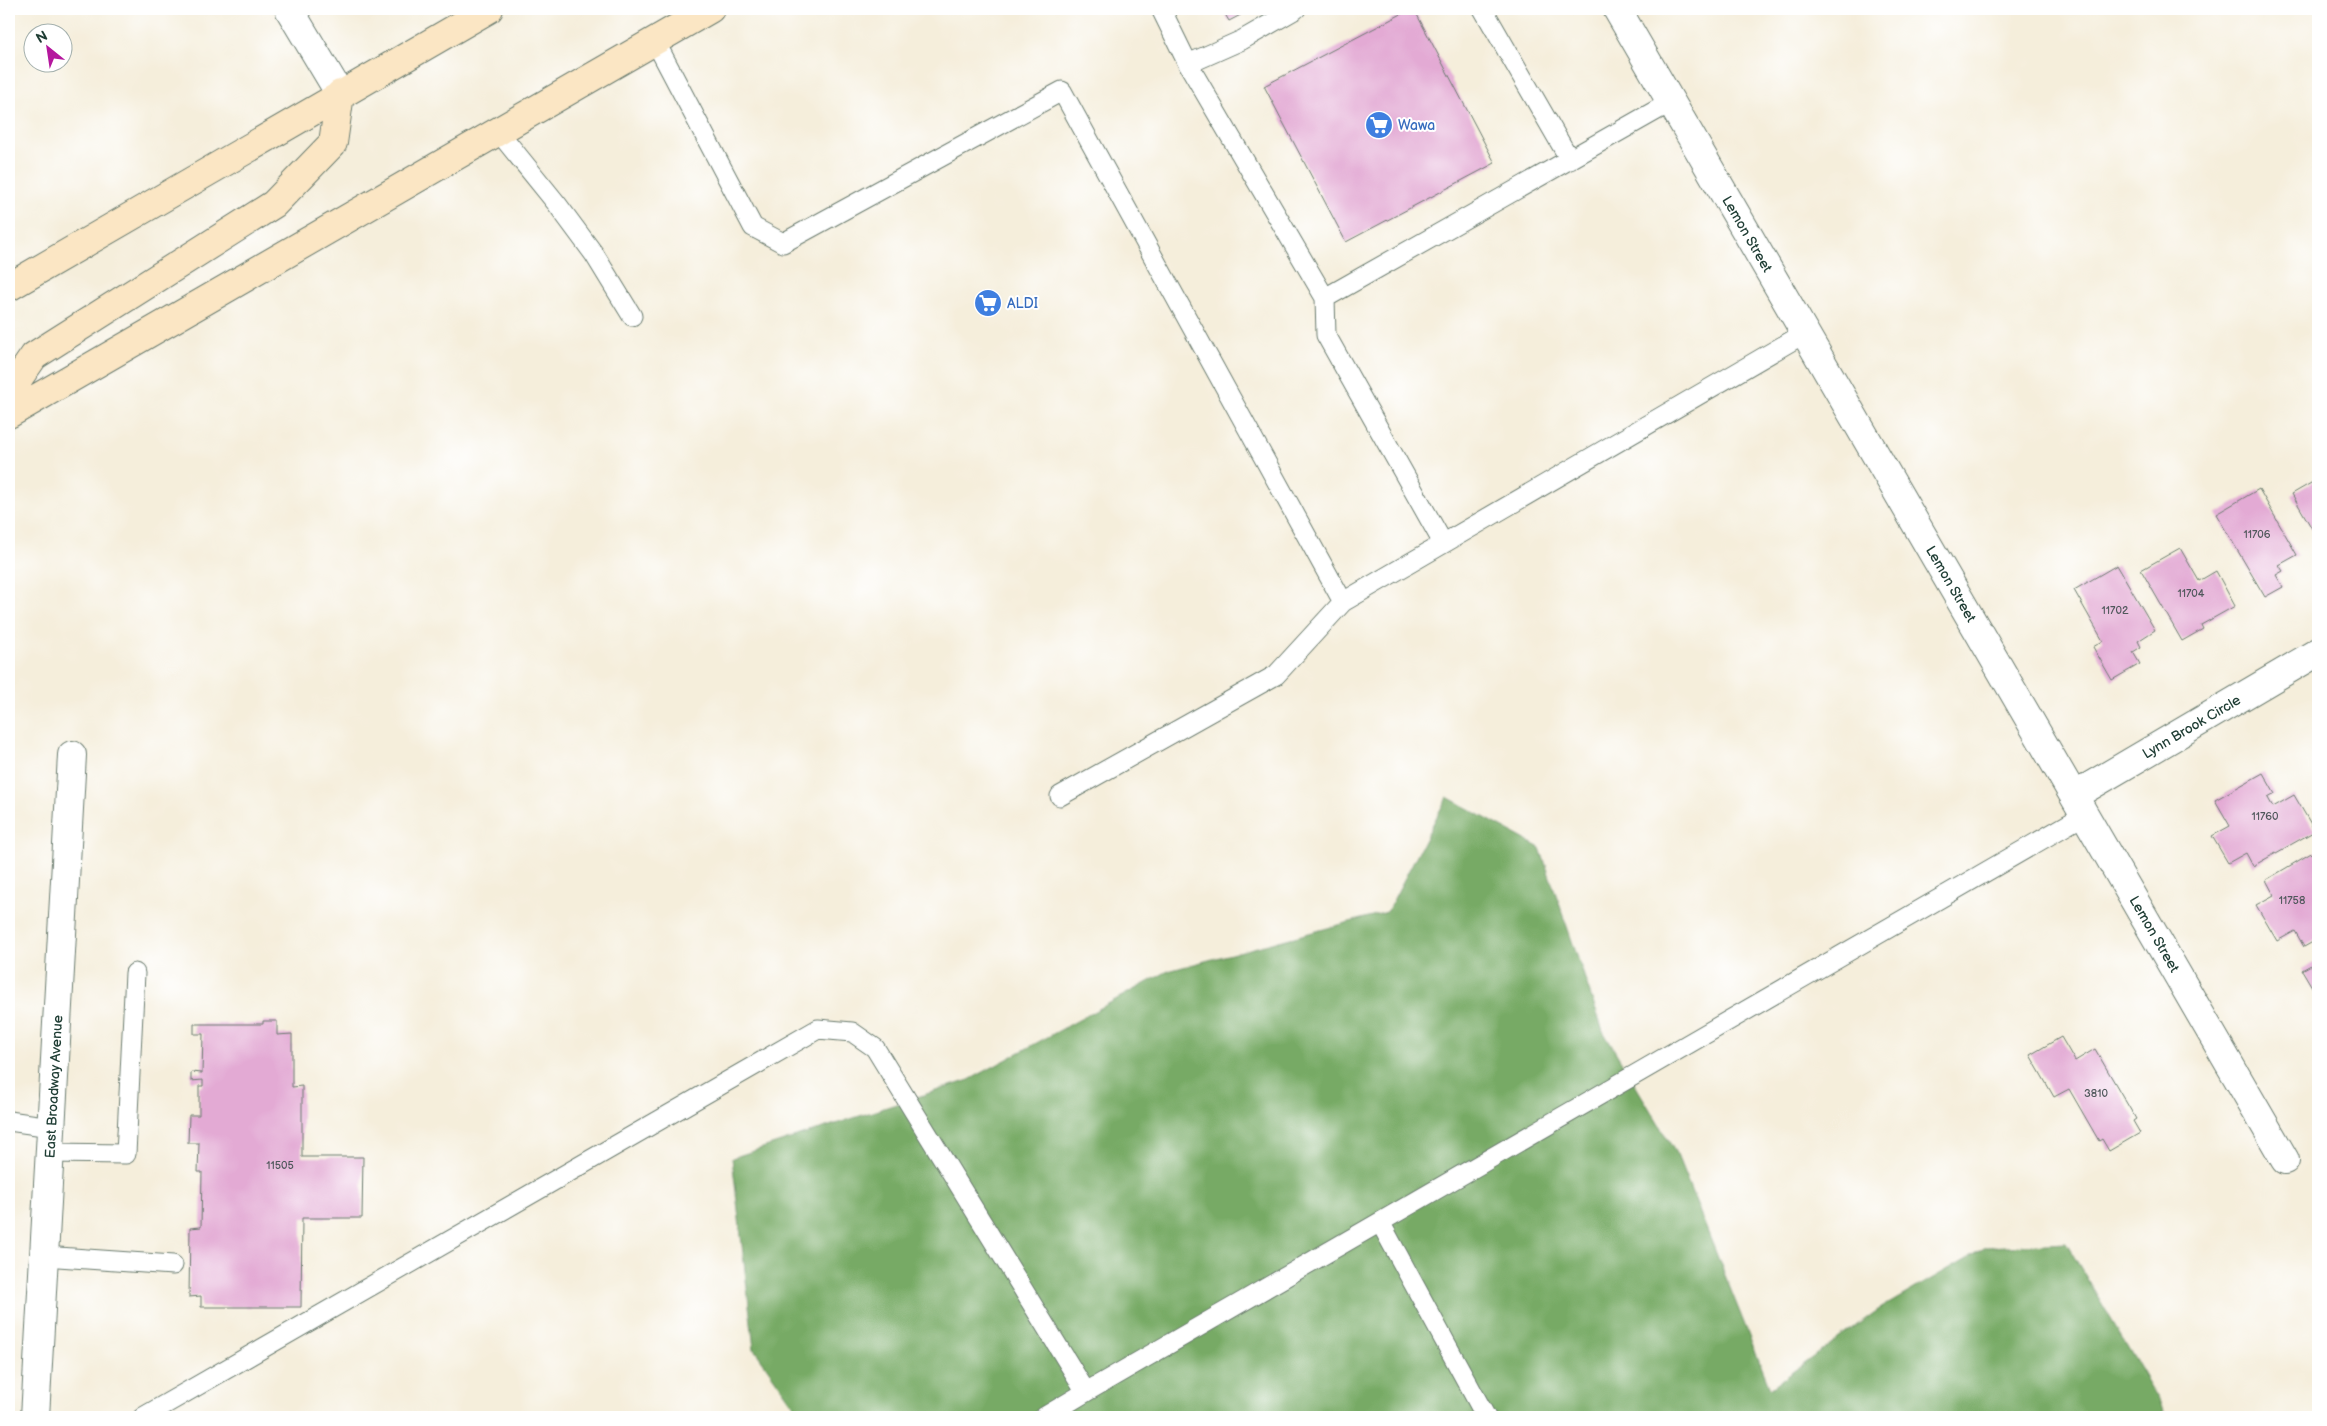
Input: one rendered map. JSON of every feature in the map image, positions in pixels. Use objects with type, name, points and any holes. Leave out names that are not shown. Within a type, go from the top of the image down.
[{"type":"main road","points":[[9,287],[489,9]]},
{"type":"main road","points":[[9,414],[710,9]]},
{"type":"main road","points":[[9,392],[34,356],[274,204],[333,142],[340,94]]},
{"type":"street","points":[[289,9],[340,94]]},
{"type":"street","name":"Lemon Street","points":[[1617,9],[1949,582],[2081,804],[2284,1160]]},
{"type":"street","name":"Lynn Brook Circle","points":[[2081,804],[2315,661]]},
{"type":"street","name":"East Broadway Avenue","points":[[35,1417],[72,755]]},
{"type":"lane","points":[[1161,9],[1188,64],[1325,298],[1326,335],[1443,543]]},
{"type":"lane","points":[[1188,64],[1242,40],[1296,9]]},
{"type":"lane","points":[[1483,9],[1570,160]]},
{"type":"lane","points":[[655,41],[753,227],[783,243],[1062,90],[1343,602]]},
{"type":"lane","points":[[1325,298],[1671,102]]},
{"type":"lane","points":[[498,131],[558,204],[594,254],[632,316]]},
{"type":"lane","points":[[1060,796],[1276,675],[1343,602],[1805,334]]},
{"type":"lane","points":[[1044,1417],[1380,1222],[2081,804]]},
{"type":"lane","points":[[9,1121],[50,1140],[126,1154],[135,973]]},
{"type":"lane","points":[[143,1417],[818,1028],[852,1032],[875,1048],[1086,1392]]},
{"type":"lane","points":[[1380,1222],[1486,1417]]},
{"type":"lane","points":[[44,1256],[173,1265]]},
{"type":"green space","points":[[1447,797],[1540,848],[1603,1031],[1677,1155],[1770,1388],[1878,1310],[1986,1247],[2066,1243],[2159,1400],[2166,1417],[802,1417],[754,1349],[732,1158],[969,1080],[1168,971],[1387,912]]},
{"type":"building","points":[[1222,9],[1252,9],[1229,21]]},
{"type":"building","name":"Wawa","points":[[1414,9],[1495,163],[1346,242],[1264,86]]},
{"type":"building","points":[[2318,479],[2318,539],[2292,494]]},
{"type":"building","points":[[2259,489],[2297,555],[2279,565],[2283,571],[2276,575],[2283,587],[2265,597],[2216,514]]},
{"type":"building","points":[[2180,548],[2199,581],[2216,571],[2235,606],[2201,625],[2203,629],[2182,641],[2141,570]]},
{"type":"building","points":[[2117,565],[2155,630],[2138,641],[2141,647],[2133,652],[2140,664],[2112,680],[2093,647],[2103,641],[2074,590]]},
{"type":"building","points":[[2263,773],[2275,794],[2268,798],[2273,807],[2294,795],[2315,831],[2253,866],[2246,853],[2228,863],[2212,836],[2230,826],[2215,800]]},
{"type":"building","points":[[2318,849],[2318,939],[2304,947],[2295,931],[2277,941],[2256,905],[2274,895],[2266,880]]},
{"type":"building","points":[[2318,961],[2318,997],[2302,970]]},
{"type":"building","points":[[263,1021],[277,1021],[277,1035],[292,1034],[292,1087],[302,1086],[302,1157],[363,1157],[362,1218],[302,1218],[301,1307],[201,1307],[201,1296],[189,1297],[190,1228],[201,1227],[202,1172],[198,1172],[199,1143],[188,1143],[189,1115],[199,1115],[199,1086],[203,1086],[203,1080],[191,1081],[191,1072],[202,1073],[203,1034],[194,1034],[194,1024],[263,1024]]},
{"type":"building","points":[[2061,1037],[2075,1061],[2095,1049],[2136,1119],[2133,1121],[2140,1133],[2109,1151],[2102,1139],[2099,1141],[2069,1089],[2054,1097],[2030,1055]]},
{"type":"place","name":"Wawa","points":[[1379,125]]},
{"type":"place","name":"ALDI","points":[[988,303]]}]
